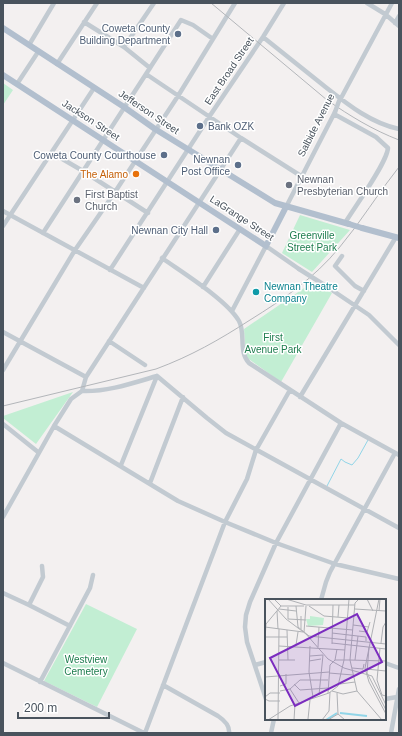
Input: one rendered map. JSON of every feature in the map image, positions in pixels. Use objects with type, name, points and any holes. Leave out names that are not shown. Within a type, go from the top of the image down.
[{"type":"main road","name":"Jefferson Street","points":[[3,28],[155,129],[284,209]]},
{"type":"main road","name":"Jackson Street","points":[[3,74],[73,121],[168,181]]},
{"type":"main road","name":"LaGrange Street","points":[[168,181],[266,246]]},
{"type":"main road","points":[[284,209],[398,238]]},
{"type":"main road","name":"Salbide Avenue","points":[[266,246],[284,209]]},
{"type":"street","points":[[28,45],[54,3]]},
{"type":"street","points":[[57,64],[97,3]]},
{"type":"street","points":[[124,47],[154,3]]},
{"type":"street","points":[[3,370],[75,250],[178,96],[235,3]]},
{"type":"street","name":"East Broad Street","points":[[110,270],[284,3]]},
{"type":"street","points":[[367,3],[385,14],[397,24],[399,16]]},
{"type":"street","name":"Salbide Avenue","points":[[284,209],[392,3]]},
{"type":"street","points":[[43,233],[181,20],[193,25],[212,39]]},
{"type":"street","points":[[84,22],[124,47],[150,68]]},
{"type":"street","points":[[263,37],[340,100],[374,120],[399,129]]},
{"type":"street","points":[[17,84],[38,52]]},
{"type":"street","points":[[146,74],[209,117],[301,176]]},
{"type":"street","points":[[3,226],[94,88]]},
{"type":"street","points":[[335,113],[376,137],[388,148],[388,154],[347,224]]},
{"type":"street","points":[[3,517],[38,452],[54,426],[71,399],[82,391],[86,376],[241,138]]},
{"type":"street","points":[[52,153],[148,213]]},
{"type":"street","points":[[3,211],[144,288]]},
{"type":"street","points":[[203,287],[240,229]]},
{"type":"street","points":[[300,397],[398,238]]},
{"type":"street","points":[[232,311],[266,246]]},
{"type":"street","name":"LaGrange Street","points":[[266,246],[369,315],[399,345]]},
{"type":"street","points":[[342,256],[335,266],[355,286],[364,291]]},
{"type":"street","points":[[162,258],[203,287],[232,311],[241,326],[243,351],[245,359],[248,363],[341,423],[397,454],[364,509],[335,564],[326,582],[321,599]]},
{"type":"street","points":[[3,332],[86,376]]},
{"type":"street","points":[[109,341],[145,365]]},
{"type":"street","points":[[82,391],[92,392],[157,376]]},
{"type":"street","points":[[157,376],[226,433],[399,528]]},
{"type":"street","points":[[121,465],[157,376]]},
{"type":"street","points":[[3,663],[144,733],[225,522],[247,479],[256,450],[290,390]]},
{"type":"street","points":[[150,483],[183,397]]},
{"type":"street","points":[[265,696],[248,642],[245,627],[246,615],[250,602],[276,543],[341,423]]},
{"type":"street","points":[[3,424],[38,452]]},
{"type":"street","points":[[54,426],[121,465],[178,501],[225,522],[276,543],[335,564],[399,579]]},
{"type":"street","points":[[29,605],[42,577],[42,566]]},
{"type":"street","points":[[40,682],[90,588],[93,575]]},
{"type":"street","points":[[3,593],[70,626]]},
{"type":"street","points":[[255,665],[265,662]]},
{"type":"street","points":[[386,663],[399,668]]},
{"type":"street","points":[[163,685],[225,721],[229,729],[228,733]]},
{"type":"street","points":[[393,732],[399,689]]},
{"type":"street","points":[[386,699],[397,697]]},
{"type":"street","points":[[271,733],[274,720]]},
{"type":"green space","points":[[3,83],[13,90],[3,105]]},
{"type":"green space","name":"Greenville Street Park","points":[[300,215],[350,230],[312,272],[282,253]]},
{"type":"green space","name":"First Avenue Park","points":[[313,282],[332,293],[281,382],[246,357],[244,329]]},
{"type":"green space","points":[[73,392],[36,444],[3,418],[3,416]]},
{"type":"green space","name":"Westview Cemetery","points":[[86,604],[137,629],[97,707],[44,681]]},
{"type":"waterway","points":[[327,486],[341,459],[352,465],[358,458],[368,440]]},
{"type":"railway","points":[[211,3],[327,100],[344,112],[380,132],[399,140]]},
{"type":"railway","points":[[3,406],[156,369],[193,353],[227,334],[287,296],[319,269],[347,238],[399,167]]},
{"type":"place","name":"Coweta County Building Department","points":[[178,34]]},
{"type":"place","name":"Bank OZK","points":[[200,126]]},
{"type":"place","name":"Coweta County Courthouse","points":[[164,155]]},
{"type":"place","name":"Newnan Post Office","points":[[238,165]]},
{"type":"place","name":"The Alamo","points":[[136,174]]},
{"type":"place","name":"Newnan Presbyterian Church","points":[[289,185]]},
{"type":"place","name":"First Baptist Church","points":[[77,200]]},
{"type":"place","name":"Newnan City Hall","points":[[216,230]]},
{"type":"place","name":"Newnan Theatre Company","points":[[256,292]]}]
